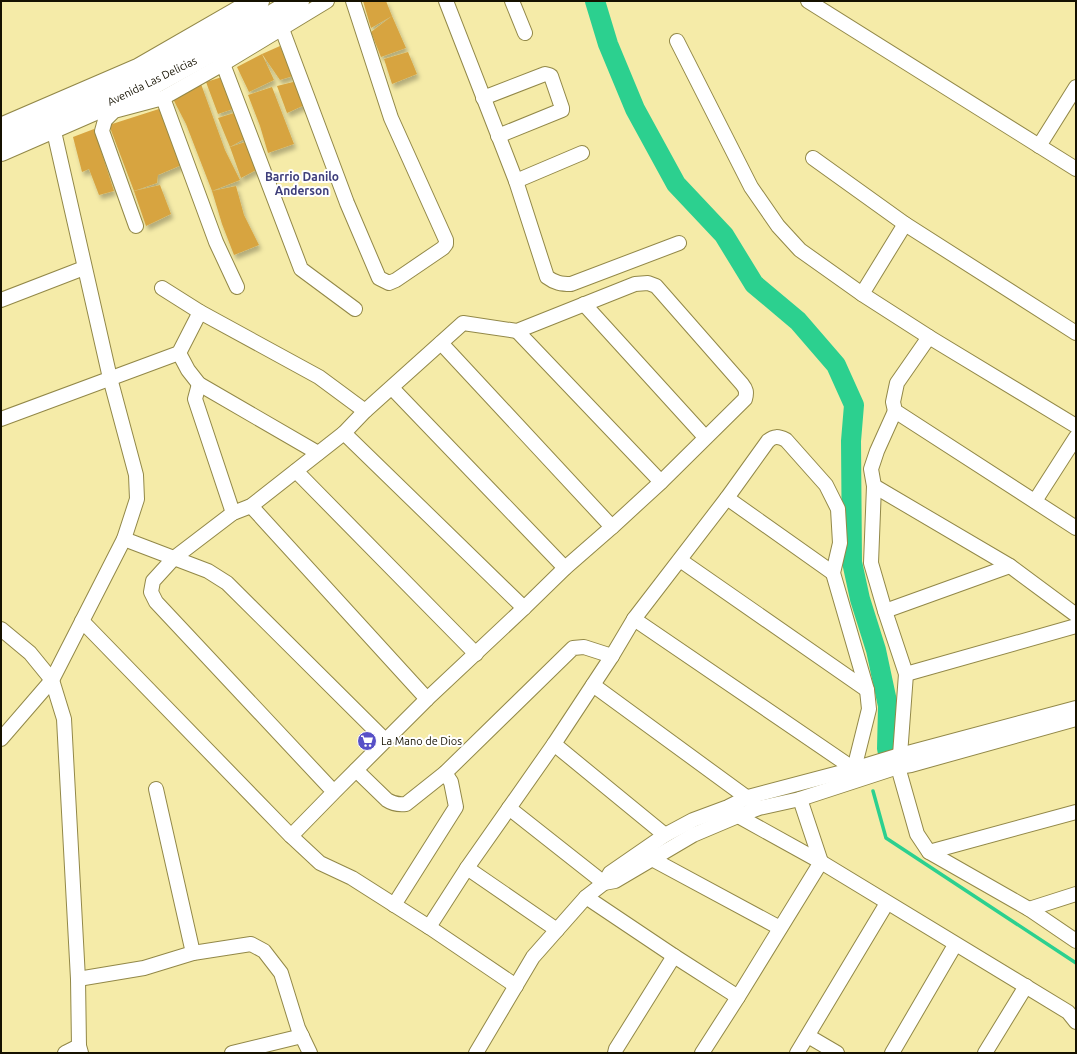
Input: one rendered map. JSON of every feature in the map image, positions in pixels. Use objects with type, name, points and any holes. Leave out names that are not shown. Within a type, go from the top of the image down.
[{"type":"main road","name":"Avenida Las Delicias","points":[[1,129],[140,69],[215,48],[258,1]]},
{"type":"main road","name":"Avenida Las Delicias","points":[[1,150],[150,85],[298,1]]},
{"type":"street","points":[[136,226],[102,131],[105,120],[114,111],[164,98],[215,48],[282,28],[328,1]]},
{"type":"street","points":[[282,28],[347,203],[379,278],[389,283],[396,280],[443,248],[446,244],[446,240],[391,118],[353,1]]},
{"type":"street","points":[[446,1],[482,98],[516,181],[547,277],[553,282],[560,284],[571,284],[679,243]]},
{"type":"street","points":[[512,1],[526,33]]},
{"type":"street","points":[[808,1],[1076,169]]},
{"type":"street","points":[[677,41],[751,188],[778,226],[800,250],[862,294],[929,337],[1076,426]]},
{"type":"street","points":[[215,48],[301,269],[355,309]]},
{"type":"street","points":[[482,98],[545,74],[549,74],[551,76],[562,110],[498,136]]},
{"type":"street","points":[[1039,146],[1076,87]]},
{"type":"street","points":[[164,98],[216,242],[237,287]]},
{"type":"street","points":[[1,739],[52,680],[124,539],[137,499],[136,475],[110,378],[53,127]]},
{"type":"street","points":[[516,181],[582,154]]},
{"type":"street","points":[[813,158],[905,224],[1076,333]]},
{"type":"street","points":[[862,294],[905,224]]},
{"type":"street","points":[[1,300],[84,268]]},
{"type":"street","points":[[292,836],[427,699],[565,568],[661,482],[744,398],[746,389],[656,286],[648,283],[635,284],[516,331],[463,323],[365,411],[344,433],[251,506],[233,513],[174,558],[153,581],[151,592],[156,602],[334,792]]},
{"type":"street","points":[[162,288],[200,312],[319,376],[365,411]]},
{"type":"street","points":[[584,304],[705,437]]},
{"type":"street","points":[[1,419],[179,353],[200,312]]},
{"type":"street","points":[[516,331],[661,482]]},
{"type":"street","points":[[929,337],[897,383],[893,402],[894,412],[877,450],[871,469],[874,486],[871,563],[906,674],[899,761],[917,834],[929,852],[1029,909],[1076,941]]},
{"type":"street","points":[[442,343],[612,527]]},
{"type":"street","points":[[179,353],[188,370],[199,384],[318,453]]},
{"type":"street","points":[[199,384],[195,400],[233,513]]},
{"type":"street","points":[[392,388],[565,568]]},
{"type":"street","points":[[894,412],[1076,528]]},
{"type":"street","points":[[344,433],[524,608]]},
{"type":"street","points":[[429,927],[467,868],[554,744],[612,656],[634,619],[727,498],[768,441],[774,437],[781,437],[786,440],[826,485],[838,509],[840,543],[833,573],[867,690],[869,709],[856,774]]},
{"type":"street","points":[[1035,501],[1076,437]]},
{"type":"street","points":[[296,471],[476,654]]},
{"type":"street","points":[[874,486],[1010,566],[1076,615]]},
{"type":"street","points":[[727,498],[833,573]]},
{"type":"street","points":[[251,506],[427,699]]},
{"type":"street","points":[[124,539],[208,571],[227,584],[385,740]]},
{"type":"street","points":[[680,560],[867,690]]},
{"type":"street","points":[[885,611],[1010,566]]},
{"type":"street","points":[[634,619],[856,774]]},
{"type":"street","points":[[82,621],[320,863],[352,878],[429,927],[516,986]]},
{"type":"street","points":[[906,674],[1076,626]]},
{"type":"street","points":[[1,629],[30,653],[52,680],[64,719],[78,979],[80,1050],[65,1053]]},
{"type":"street","points":[[356,770],[386,800],[392,804],[406,804],[445,773],[573,648],[584,648],[612,656]]},
{"type":"street","points":[[593,685],[748,797],[759,808]]},
{"type":"street","points":[[476,1053],[533,957],[586,897],[604,883],[610,873],[649,854],[671,849],[733,812],[748,797],[856,774],[1076,708]]},
{"type":"street","points":[[899,761],[911,765],[1076,719]]},
{"type":"street","points":[[554,744],[665,835]]},
{"type":"street","points":[[394,905],[456,807],[451,782],[445,773]]},
{"type":"street","points":[[649,854],[665,835],[693,820],[800,799],[856,774]]},
{"type":"street","points":[[156,788],[193,953]]},
{"type":"street","points":[[800,799],[821,862]]},
{"type":"street","points":[[509,808],[604,883]]},
{"type":"street","points":[[733,812],[821,862],[955,945],[1026,986],[1068,1012],[1076,1022]]},
{"type":"street","points":[[929,852],[1076,812]]},
{"type":"street","points":[[649,854],[780,928]]},
{"type":"street","points":[[702,1053],[821,862]]},
{"type":"street","points":[[467,868],[557,930]]},
{"type":"street","points":[[1029,909],[1076,894]]},
{"type":"street","points":[[586,897],[738,997]]},
{"type":"street","points":[[797,1053],[886,903]]},
{"type":"street","points":[[78,979],[144,968],[193,953],[251,944],[264,951],[281,973],[298,1028],[310,1053]]},
{"type":"street","points":[[892,1053],[955,945]]},
{"type":"street","points":[[615,1053],[616,1049],[674,956]]},
{"type":"street","points":[[984,1053],[1026,986]]},
{"type":"street","points":[[232,1053],[302,1036]]},
{"type":"street","points":[[808,1036],[837,1053]]},
{"type":"building","points":[[363,1],[386,1],[392,16],[371,28]]},
{"type":"building","points":[[392,16],[406,48],[381,57],[371,32]]},
{"type":"building","points":[[280,46],[293,76],[280,80],[262,54]]},
{"type":"building","points":[[408,52],[417,74],[392,84],[384,59]]},
{"type":"building","points":[[262,54],[274,80],[249,92],[237,67]]},
{"type":"building","points":[[222,77],[233,109],[218,114],[206,82]]},
{"type":"building","points":[[297,81],[307,104],[287,113],[277,86]]},
{"type":"building","points":[[201,84],[225,150],[240,180],[212,191],[186,124],[172,97]]},
{"type":"building","points":[[272,87],[294,144],[268,153],[260,126],[248,95]]},
{"type":"building","points":[[162,108],[184,164],[158,175],[157,183],[134,191],[109,125]]},
{"type":"building","points":[[237,112],[246,138],[230,147],[218,118]]},
{"type":"building","points":[[94,129],[114,191],[99,195],[89,169],[82,172],[73,137]]},
{"type":"building","points":[[248,141],[258,169],[241,178],[230,147]]},
{"type":"building","points":[[160,185],[171,214],[146,226],[134,191]]},
{"type":"building","points":[[236,186],[244,215],[259,245],[234,255],[222,224],[212,191]]},
{"type":"waterway","points":[[595,1],[608,44],[635,109],[676,184],[724,235],[754,284],[798,321],[836,365],[854,405],[851,441],[852,562],[860,599],[876,650],[888,706],[887,749]]},
{"type":"waterway","points":[[873,791],[886,838],[1076,963]]},
{"type":"place","name":"La Mano de Dios","points":[[367,741]]},
{"type":"district","name":"Barrio Danilo Anderson","points":[[302,184]]}]
